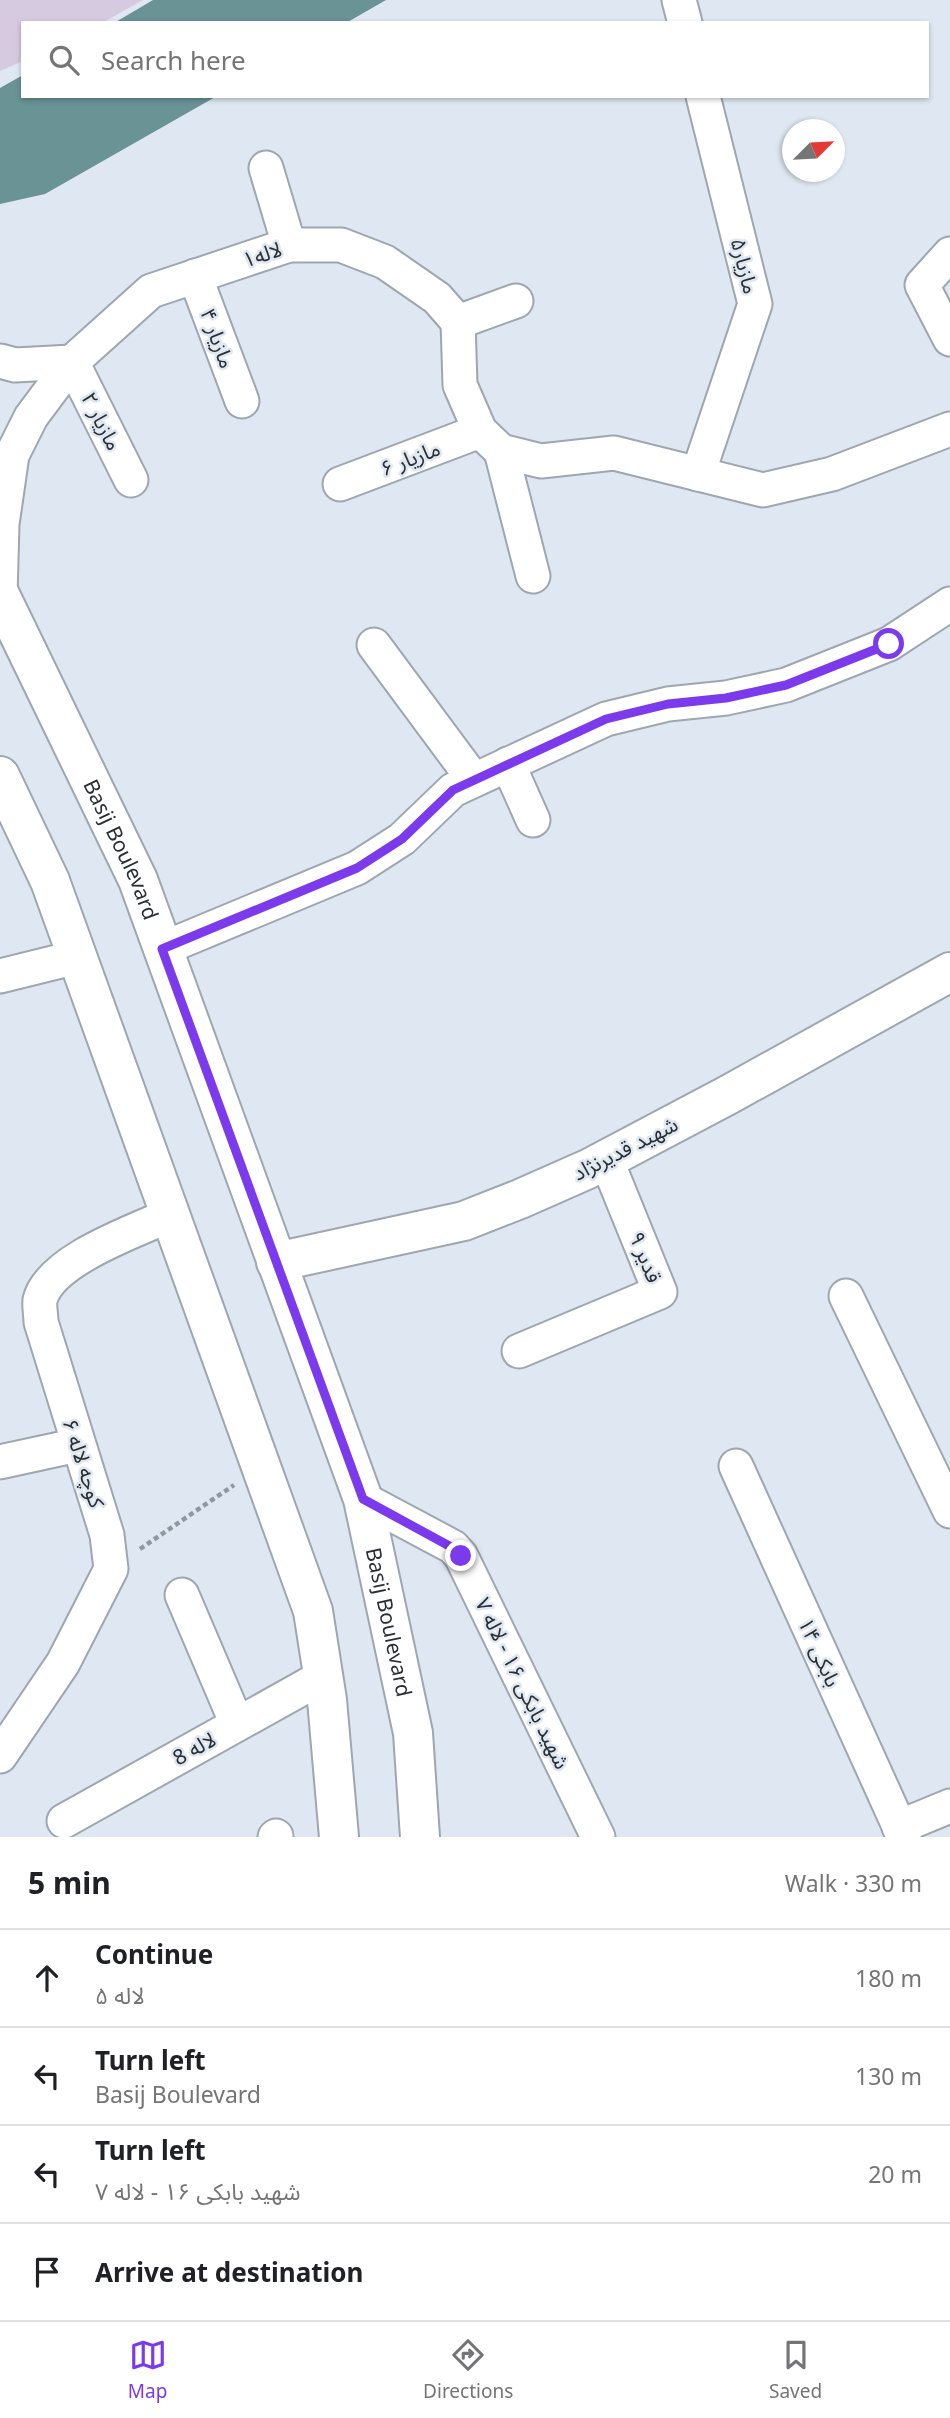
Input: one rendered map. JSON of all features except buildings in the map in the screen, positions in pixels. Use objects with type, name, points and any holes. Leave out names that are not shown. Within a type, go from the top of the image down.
[{"type":"main road","name":"Basij Boulevard","points":[[0,596],[138,880],[363,1499],[413,1732],[421,1837]]},
{"type":"main road","points":[[0,776],[50,881],[313,1611],[324,1675],[339,1837]]},
{"type":"main road","name":"شهید قدیرنژاد","points":[[276,1262],[464,1221],[606,1159],[950,972]]},
{"type":"street","points":[[679,0],[684,21]]},
{"type":"street","name":"مازیار۵","points":[[698,474],[755,304],[704,98]]},
{"type":"street","points":[[266,168],[289,245]]},
{"type":"street","name":"لاله۱","points":[[0,596],[2,524],[12,455],[31,417],[72,362],[151,291],[289,245],[341,245],[385,262],[437,298],[457,322]]},
{"type":"street","points":[[950,254],[922,285],[950,339]]},
{"type":"street","name":"مازیار ۴","points":[[195,276],[242,401]]},
{"type":"street","points":[[516,301],[457,322],[460,385],[490,441],[533,576]]},
{"type":"street","points":[[0,361],[15,365],[72,362]]},
{"type":"street","name":"مازیار ۲","points":[[72,362],[131,480]]},
{"type":"street","points":[[490,441],[541,461],[614,453],[763,490],[832,474],[950,429]]},
{"type":"street","name":"مازیار ۶","points":[[340,484],[490,441]]},
{"type":"street","points":[[162,949],[357,868],[402,839],[453,790],[606,719],[668,704],[726,698],[786,685],[889,644],[950,604]]},
{"type":"street","points":[[373,645],[474,780]]},
{"type":"street","points":[[508,764],[533,820]]},
{"type":"street","points":[[0,976],[77,957]]},
{"type":"street","name":"قدیر ۹","points":[[519,1351],[660,1292],[606,1159]]},
{"type":"street","name":"کوچه لاله ۶","points":[[111,1569],[107,1535],[41,1322],[40,1299],[55,1276],[98,1247],[170,1215]]},
{"type":"street","points":[[846,1296],[950,1511]]},
{"type":"street","points":[[0,1462],[78,1444]]},
{"type":"street","name":"بابکی ۱۴","points":[[736,1466],[902,1832]]},
{"type":"street","name":"شهید بابکی ۱۶ - لاله ۷","points":[[363,1499],[453,1548],[461,1556],[598,1837]]},
{"type":"street","points":[[0,1756],[63,1663],[111,1569]]},
{"type":"street","points":[[182,1595],[237,1724]]},
{"type":"street","name":"لاله 8","points":[[64,1821],[324,1675]]},
{"type":"street","points":[[902,1832],[950,1806]]},
{"type":"path","points":[[111,1569],[260,1466]]},
{"type":"shaded area","points":[[0,0],[143,0],[106,21],[21,21],[21,62],[0,71]]},
{"type":"shaded area","points":[[153,0],[386,0],[349,21],[117,21]]},
{"type":"shaded area","points":[[21,76],[21,98],[213,98],[45,194],[0,204],[0,88]]},
{"type":"route","points":[[461,1556],[457,1550],[363,1499],[162,949],[357,868],[402,839],[453,790],[606,719],[668,704],[726,698],[786,685],[889,644]]}]
